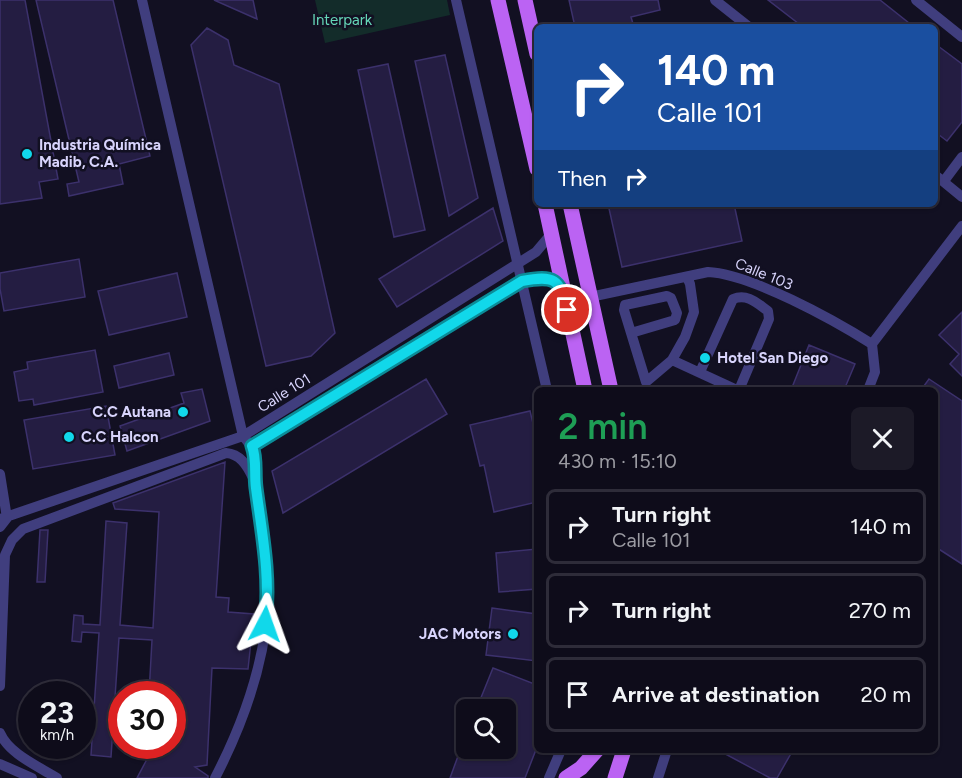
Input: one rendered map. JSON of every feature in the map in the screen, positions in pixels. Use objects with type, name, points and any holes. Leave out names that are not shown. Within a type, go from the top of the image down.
[{"type":"main road","points":[[525,0],[534,40]]},
{"type":"main road","points":[[498,1],[534,156]]},
{"type":"main road","points":[[546,207],[584,387]]},
{"type":"main road","points":[[571,207],[610,387]]},
{"type":"main road","points":[[566,778],[580,768],[594,753]]},
{"type":"main road","points":[[583,778],[596,753]]},
{"type":"main road","points":[[615,778],[623,753]]},
{"type":"street","points":[[142,0],[243,436],[252,446],[255,457],[255,484],[267,573],[268,604],[256,678],[245,711],[215,778]]},
{"type":"street","points":[[456,0],[546,387]]},
{"type":"street","points":[[715,0],[745,24]]},
{"type":"street","points":[[916,0],[962,37]]},
{"type":"street","points":[[944,181],[962,158]]},
{"type":"street","points":[[938,177],[962,197]]},
{"type":"street","points":[[869,387],[875,372],[872,344],[962,226]]},
{"type":"street","name":"Calle 101","points":[[4,518],[243,436],[518,264],[536,252],[552,232]]},
{"type":"street","name":"Calle 103","points":[[590,297],[708,272],[718,273],[778,294],[872,344]]},
{"type":"street","points":[[631,333],[675,320],[677,313],[671,298],[667,296],[625,304],[624,310],[647,386],[672,360],[685,337],[694,312],[687,277]]},
{"type":"street","name":"Calle 101","points":[[252,446],[522,281],[548,278],[563,290]]},
{"type":"street","points":[[700,372],[733,298],[740,296],[750,298],[768,310],[769,319],[739,387]]},
{"type":"street","points":[[672,360],[732,387]]},
{"type":"street","points":[[0,686],[5,555],[12,540],[30,525],[226,453],[234,454],[242,460],[249,468],[255,484]]},
{"type":"street","points":[[0,474],[4,518],[0,527]]},
{"type":"street","points":[[59,499],[64,512]]},
{"type":"street","points":[[0,733],[3,741],[19,754],[57,778]]},
{"type":"street","points":[[549,778],[560,753]]},
{"type":"street","points":[[658,778],[666,753]]},
{"type":"street","points":[[0,764],[32,778]]},
{"type":"green space","name":"Interpark","points":[[315,0],[447,0],[450,15],[325,43]]},
{"type":"building","points":[[0,0],[25,0],[58,179],[39,182],[42,198],[0,204]]},
{"type":"building","points":[[36,0],[113,0],[150,156],[119,164],[123,184],[69,196],[67,184],[79,182]]},
{"type":"building","points":[[214,0],[253,0],[257,19]]},
{"type":"building","points":[[569,0],[658,0],[660,10],[631,17],[633,24],[574,24]]},
{"type":"building","points":[[768,0],[880,0],[910,24],[799,24]]},
{"type":"building","points":[[207,28],[228,40],[234,65],[279,84],[335,333],[311,356],[266,366],[191,45]]},
{"type":"building","points":[[938,46],[962,64],[962,122],[947,141],[938,134]]},
{"type":"building","points":[[445,55],[478,198],[449,216],[415,61]]},
{"type":"building","points":[[388,64],[425,230],[394,237],[358,70]]},
{"type":"building","points":[[609,207],[735,207],[742,241],[622,267]]},
{"type":"building","points":[[493,208],[503,241],[397,307],[379,279]]},
{"type":"building","points":[[79,259],[85,297],[4,311],[0,273]]},
{"type":"building","points":[[177,273],[187,317],[109,335],[98,291]]},
{"type":"building","points":[[962,312],[962,376],[950,364],[959,354],[939,335]]},
{"type":"building","points":[[809,345],[855,364],[845,387],[792,387]]},
{"type":"building","points":[[95,350],[103,392],[34,405],[33,399],[19,401],[14,372],[28,369],[27,362]]},
{"type":"building","points":[[169,353],[174,375],[119,388],[114,366]]},
{"type":"building","points":[[426,379],[447,414],[283,513],[272,471]]},
{"type":"building","points":[[929,379],[962,401],[962,564],[938,549],[938,387],[923,387]]},
{"type":"building","name":"C.C Autana","points":[[202,389],[210,421],[127,451],[120,426],[184,403],[181,393]]},
{"type":"building","name":"C.C Halcon","points":[[106,406],[115,455],[33,469],[24,420]]},
{"type":"building","points":[[530,411],[534,428],[534,503],[494,512],[484,465],[480,466],[470,425]]},
{"type":"building","points":[[225,462],[216,597],[229,598],[228,612],[254,614],[248,669],[212,668],[207,765],[195,767],[208,778],[137,778],[146,759],[186,759],[186,681],[150,681],[152,640],[119,638],[116,681],[108,681],[108,757],[96,756],[96,681],[99,633],[82,632],[81,642],[72,641],[74,615],[83,616],[83,624],[100,625],[106,521],[127,523],[120,625],[153,628],[159,512],[115,509],[113,503]]},
{"type":"building","points":[[40,530],[48,530],[45,582],[37,582]]},
{"type":"building","points":[[534,549],[534,589],[499,592],[496,553]]},
{"type":"building","name":"JAC Motors","points":[[492,608],[534,614],[534,661],[486,655]]},
{"type":"building","points":[[493,668],[534,684],[535,753],[525,778],[450,778],[457,759],[516,759],[516,699],[480,699]]},
{"type":"building","points":[[724,753],[791,753],[777,778],[770,778]]},
{"type":"place","name":"Industria Química Madib, C.A.","points":[[27,154]]},
{"type":"place","name":"Hotel San Diego","points":[[705,358]]},
{"type":"place","name":"C.C Autana","points":[[183,412]]},
{"type":"place","name":"C.C Halcon","points":[[69,437]]},
{"type":"place","name":"JAC Motors","points":[[513,634]]},
{"type":"route","points":[[265,624],[268,604],[267,573],[252,446],[522,281],[548,278],[555,282],[563,290],[567,310]]}]
